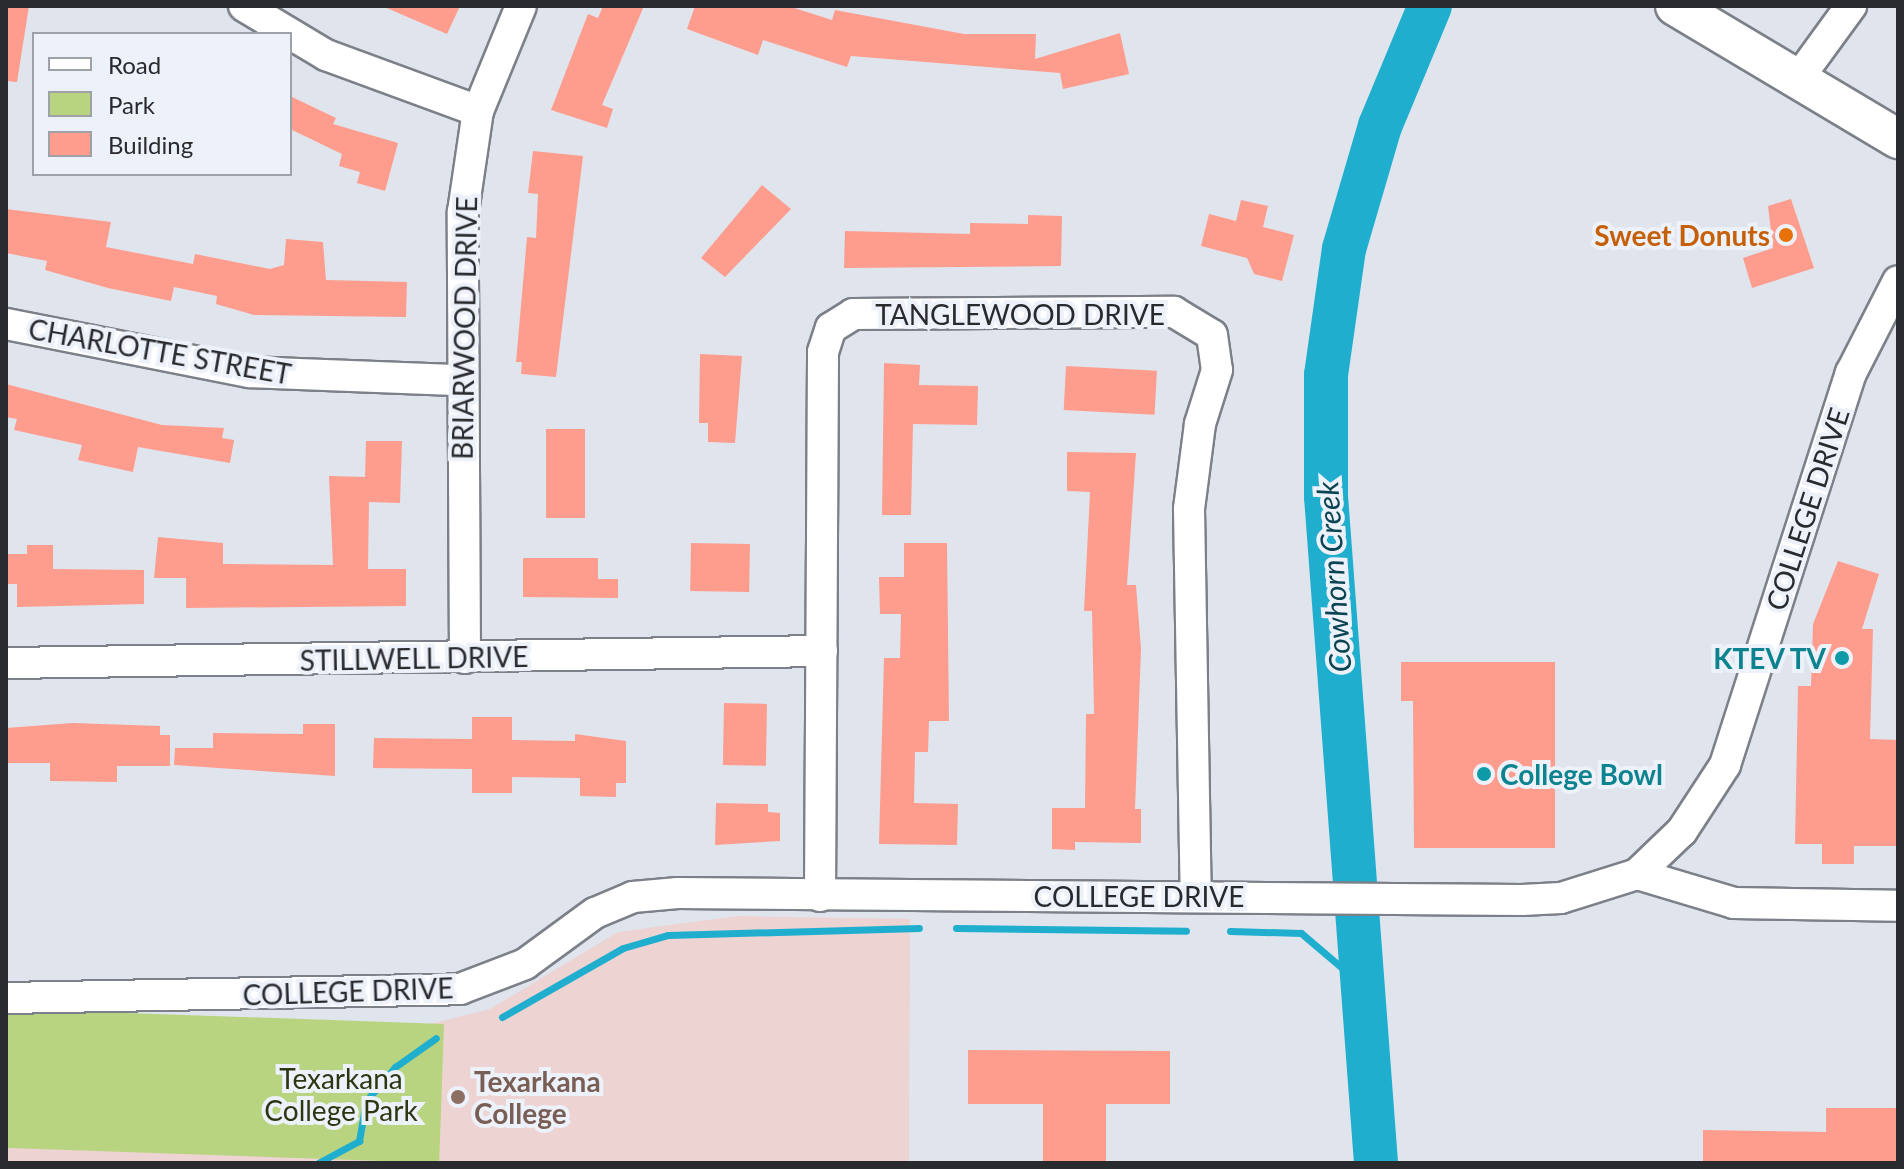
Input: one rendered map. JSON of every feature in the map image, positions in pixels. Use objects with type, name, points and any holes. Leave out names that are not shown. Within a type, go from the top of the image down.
[{"type":"main road","points":[[1675,6],[1800,76],[1898,139]]},
{"type":"street","points":[[244,6],[288,32]]},
{"type":"street","name":"BRIARWOOD DRIVE","points":[[465,658],[459,380],[463,212],[478,111],[521,6]]},
{"type":"street","points":[[1800,76],[1851,6]]},
{"type":"street","points":[[292,35],[326,55],[478,111]]},
{"type":"street","name":"COLLEGE DRIVE","points":[[6,998],[460,989],[525,964],[595,913],[633,897],[1561,898],[1637,874],[1682,831],[1725,765],[1851,373],[1898,281]]},
{"type":"street","name":"TANGLEWOOD DRIVE","points":[[820,896],[823,352],[831,328],[853,314],[1174,312],[1212,335],[1217,370],[1200,424],[1189,509],[1196,896]]},
{"type":"street","name":"CHARLOTTE STREET","points":[[6,324],[249,372],[459,380]]},
{"type":"street","name":"STILLWELL DRIVE","points":[[6,663],[822,651]]},
{"type":"street","points":[[1637,874],[1734,903],[1898,906]]},
{"type":"shaded area","name":"Texarkana College","points":[[738,916],[910,919],[909,1163],[6,1163],[6,1031],[430,1024],[490,1009],[618,932]]},
{"type":"green space","name":"Texarkana College Park","points":[[6,1009],[444,1024],[439,1163],[6,1148]]},
{"type":"building","points":[[6,6],[29,6],[17,82],[6,81]]},
{"type":"building","points":[[382,6],[460,6],[447,34]]},
{"type":"building","points":[[603,6],[644,6],[602,105],[613,109],[607,128],[551,110],[588,14],[598,18]]},
{"type":"building","points":[[695,6],[788,6],[832,20],[835,10],[964,34],[1036,34],[1035,59],[1120,33],[1129,74],[1063,89],[1060,73],[851,56],[847,67],[763,40],[758,55],[687,29]]},
{"type":"building","points":[[292,97],[336,118],[333,124],[398,143],[385,191],[357,183],[360,172],[339,166],[342,154],[292,130]]},
{"type":"building","points":[[533,151],[583,156],[556,377],[521,374],[522,362],[516,362],[527,237],[536,238],[538,194],[528,193]]},
{"type":"building","points":[[762,185],[791,209],[725,277],[701,258]]},
{"type":"building","name":"Sweet Donuts","points":[[1791,199],[1814,268],[1752,288],[1743,258],[1773,248],[1768,206]]},
{"type":"building","points":[[1241,200],[1268,206],[1263,227],[1294,235],[1282,281],[1254,274],[1247,258],[1201,246],[1209,214],[1236,221]]},
{"type":"building","points":[[6,209],[111,222],[106,247],[193,264],[195,254],[270,269],[284,265],[286,239],[323,242],[326,280],[407,282],[406,317],[254,315],[216,304],[217,296],[174,287],[171,301],[108,288],[45,270],[47,261],[6,253]]},
{"type":"building","points":[[1028,215],[1062,216],[1061,266],[844,268],[845,231],[970,234],[970,223],[1028,224]]},
{"type":"building","points":[[700,354],[742,356],[735,443],[708,442],[708,423],[699,423]]},
{"type":"building","points":[[884,363],[920,365],[919,385],[978,386],[977,425],[913,424],[911,515],[882,515]]},
{"type":"building","points":[[1066,366],[1157,371],[1155,415],[1064,410]]},
{"type":"building","points":[[6,384],[162,425],[224,428],[222,438],[234,440],[230,463],[138,447],[133,472],[78,460],[82,445],[14,430],[17,419],[6,417]]},
{"type":"building","points":[[546,429],[585,429],[585,518],[546,518]]},
{"type":"building","points":[[366,441],[402,441],[400,503],[369,502],[368,569],[406,569],[406,606],[186,608],[186,578],[154,578],[158,537],[223,543],[223,564],[333,565],[329,476],[365,477]]},
{"type":"building","points":[[1067,452],[1136,453],[1127,585],[1136,585],[1141,649],[1135,809],[1141,809],[1141,843],[1075,842],[1075,850],[1052,849],[1052,808],[1085,808],[1086,714],[1094,714],[1092,611],[1084,611],[1090,492],[1067,491]]},
{"type":"building","points":[[691,543],[750,544],[749,592],[690,591]]},
{"type":"building","points":[[904,543],[947,543],[949,721],[929,721],[928,752],[915,752],[914,803],[958,804],[957,845],[879,844],[884,658],[900,658],[901,614],[880,614],[879,577],[904,577]]},
{"type":"building","points":[[27,545],[53,545],[53,569],[144,570],[144,604],[17,607],[17,584],[6,584],[6,554],[27,554]]},
{"type":"building","points":[[523,558],[598,558],[598,579],[618,579],[618,598],[523,597]]},
{"type":"building","points":[[1838,561],[1879,574],[1862,629],[1873,629],[1870,739],[1898,740],[1898,846],[1854,846],[1854,864],[1822,864],[1822,844],[1795,844],[1798,686],[1811,686],[1813,624]]},
{"type":"building","name":"College Bowl","points":[[1401,662],[1555,662],[1555,848],[1414,848],[1413,701],[1401,701]]},
{"type":"building","points":[[724,703],[767,704],[766,766],[723,765]]},
{"type":"building","points":[[472,717],[512,717],[512,740],[575,741],[575,734],[626,741],[626,783],[616,783],[616,797],[580,796],[580,778],[512,777],[512,793],[472,793],[472,769],[373,768],[374,738],[472,739]]},
{"type":"building","points":[[73,723],[160,726],[160,735],[170,735],[170,766],[117,766],[117,782],[50,781],[50,763],[6,763],[6,728]]},
{"type":"building","points":[[303,724],[335,724],[335,776],[174,765],[175,748],[213,748],[213,733],[303,734]]},
{"type":"building","points":[[716,803],[768,804],[768,812],[780,813],[780,841],[715,845]]},
{"type":"building","points":[[968,1050],[1170,1051],[1170,1104],[1106,1104],[1106,1163],[1043,1163],[1043,1104],[968,1104]]},
{"type":"building","points":[[1826,1108],[1898,1108],[1898,1163],[1703,1163],[1703,1130],[1826,1132]]},
{"type":"waterway","name":"Cowhorn Creek","points":[[1376,1163],[1326,497],[1326,375],[1344,249],[1380,126],[1430,6]]},
{"type":"waterway","points":[[502,1017],[623,948],[668,935],[919,928]]},
{"type":"waterway","points":[[956,928],[1186,931]]},
{"type":"waterway","points":[[1230,931],[1301,933],[1362,985]]},
{"type":"waterway","points":[[318,1163],[359,1141],[366,1101],[395,1067],[436,1038]]},
{"type":"place","name":"Sweet Donuts","points":[[1786,235]]},
{"type":"place","name":"KTEV TV","points":[[1842,658]]},
{"type":"place","name":"College Bowl","points":[[1484,774]]},
{"type":"place","name":"Texarkana College","points":[[458,1097]]}]
